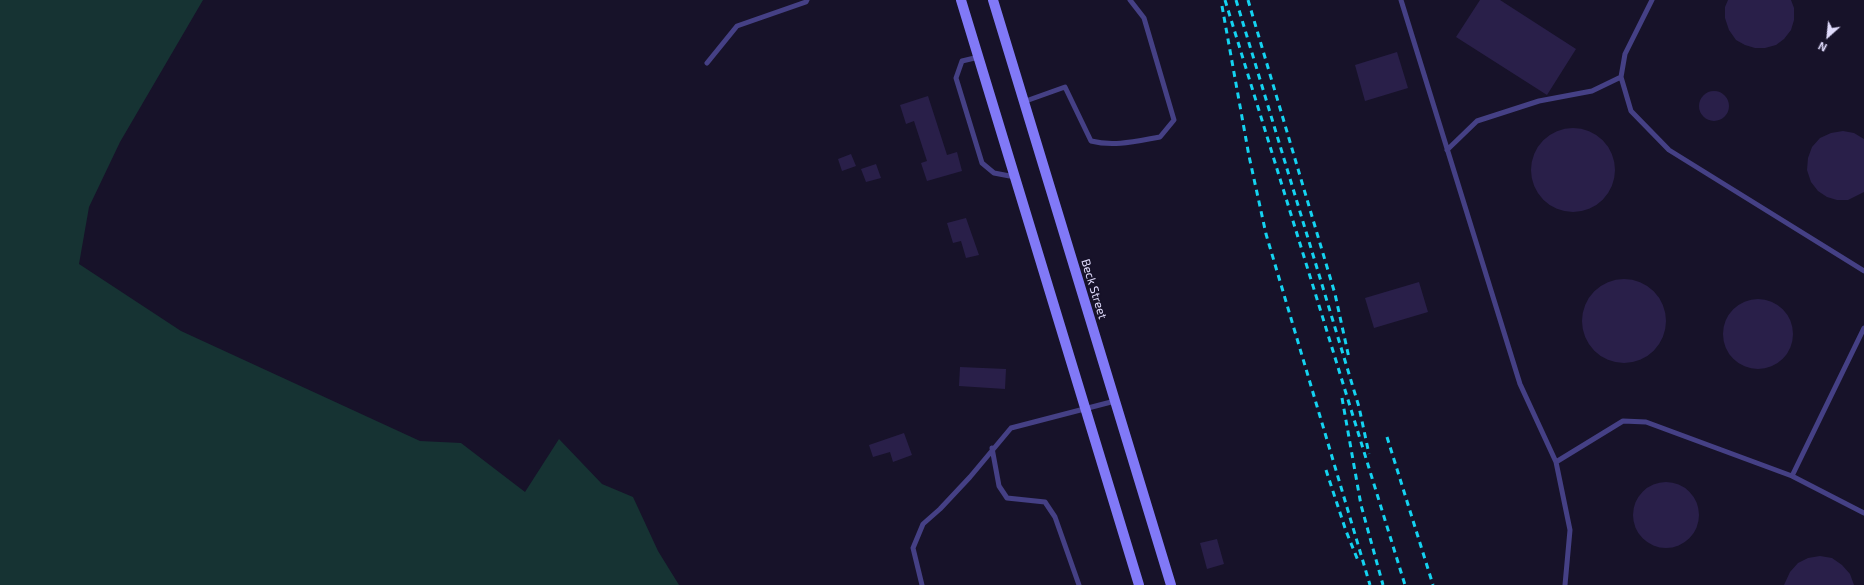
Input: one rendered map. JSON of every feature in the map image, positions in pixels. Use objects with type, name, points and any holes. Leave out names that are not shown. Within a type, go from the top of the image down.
[{"type":"main road","points":[[961,0],[1139,585]]},
{"type":"main road","name":"Beck Street","points":[[993,0],[1171,585]]},
{"type":"lane","points":[[707,63],[737,26],[806,2],[807,0]]},
{"type":"lane","points":[[1023,102],[1065,87],[1091,141],[1103,144],[1122,144],[1160,137],[1174,120],[1144,18],[1130,0]]},
{"type":"lane","points":[[1402,0],[1520,384],[1556,462],[1570,530],[1565,585]]},
{"type":"lane","points":[[1652,0],[1625,54],[1620,77],[1631,111],[1669,150],[1864,271]]},
{"type":"lane","points":[[979,57],[962,61],[956,78],[982,163],[994,173],[1016,177]]},
{"type":"lane","points":[[1447,150],[1477,121],[1539,101],[1592,90],[1620,77]]},
{"type":"lane","points":[[1792,476],[1864,328]]},
{"type":"lane","points":[[922,585],[913,548],[923,524],[950,498],[1011,428],[1115,401]]},
{"type":"lane","points":[[1556,462],[1623,421],[1646,422],[1792,476],[1864,513]]},
{"type":"lane","points":[[992,448],[999,486],[1008,498],[1045,502],[1055,517],[1079,585]]},
{"type":"green space","points":[[0,0],[203,0],[120,142],[89,207],[79,264],[181,331],[420,441],[461,443],[525,492],[559,439],[602,484],[633,497],[658,551],[679,585],[0,585]]},
{"type":"building","points":[[1480,0],[1500,0],[1576,49],[1547,95],[1456,37]]},
{"type":"building","points":[[1728,0],[1791,0],[1794,8],[1794,20],[1791,30],[1784,39],[1776,45],[1765,48],[1755,48],[1745,45],[1736,40],[1729,30],[1725,18],[1725,7]]},
{"type":"building","points":[[1397,52],[1408,88],[1365,101],[1355,65]]},
{"type":"building","points":[[1714,91],[1725,95],[1729,106],[1725,117],[1714,121],[1703,117],[1699,106],[1703,95]]},
{"type":"building","points":[[928,96],[947,155],[957,152],[962,171],[927,181],[921,163],[927,161],[914,121],[906,124],[900,105]]},
{"type":"building","points":[[1573,128],[1589,131],[1596,135],[1608,147],[1612,154],[1615,170],[1612,186],[1608,193],[1596,205],[1589,209],[1573,212],[1557,209],[1550,205],[1538,193],[1534,186],[1531,170],[1534,154],[1538,147],[1550,135],[1557,131]]},
{"type":"building","points":[[1843,131],[1854,133],[1864,139],[1864,192],[1848,200],[1837,200],[1827,197],[1818,191],[1811,182],[1807,170],[1808,158],[1812,147],[1820,138],[1831,133]]},
{"type":"building","points":[[851,154],[856,166],[842,171],[838,159]]},
{"type":"building","points":[[876,164],[881,178],[866,182],[861,169]]},
{"type":"building","points":[[966,218],[979,255],[966,258],[961,241],[953,243],[947,223]]},
{"type":"building","points":[[1624,279],[1640,282],[1647,286],[1659,298],[1663,305],[1666,321],[1663,337],[1659,344],[1647,356],[1640,360],[1624,363],[1608,360],[1601,356],[1589,344],[1585,337],[1582,321],[1585,305],[1589,298],[1601,286],[1608,282]]},
{"type":"building","points":[[1419,282],[1428,312],[1374,328],[1365,298]]},
{"type":"building","points":[[1758,299],[1777,305],[1787,315],[1793,334],[1787,353],[1777,363],[1758,369],[1739,363],[1729,353],[1723,334],[1729,315],[1739,305]]},
{"type":"building","points":[[960,367],[1006,369],[1005,389],[959,386]]},
{"type":"building","points":[[904,433],[912,455],[893,462],[890,452],[873,457],[869,445]]},
{"type":"building","points":[[1666,482],[1679,485],[1689,492],[1696,502],[1699,515],[1696,528],[1689,538],[1679,545],[1666,548],[1653,545],[1643,538],[1636,528],[1633,515],[1636,502],[1643,492],[1653,485]]},
{"type":"building","points":[[1217,539],[1224,564],[1207,569],[1200,543]]},
{"type":"building","points":[[1820,556],[1832,558],[1842,565],[1850,574],[1854,585],[1784,585],[1790,572],[1798,563],[1808,558]]},
{"type":"railway","points":[[1225,0],[1405,585]]},
{"type":"railway","points":[[1236,0],[1359,407],[1369,454]]},
{"type":"railway","points":[[1248,0],[1335,294],[1349,358]]},
{"type":"railway","points":[[1222,6],[1249,156],[1266,234],[1370,585]]},
{"type":"railway","points":[[1342,398],[1361,505],[1383,585]]},
{"type":"railway","points":[[1387,437],[1433,585]]},
{"type":"railway","points":[[1326,470],[1346,531],[1359,563]]}]
